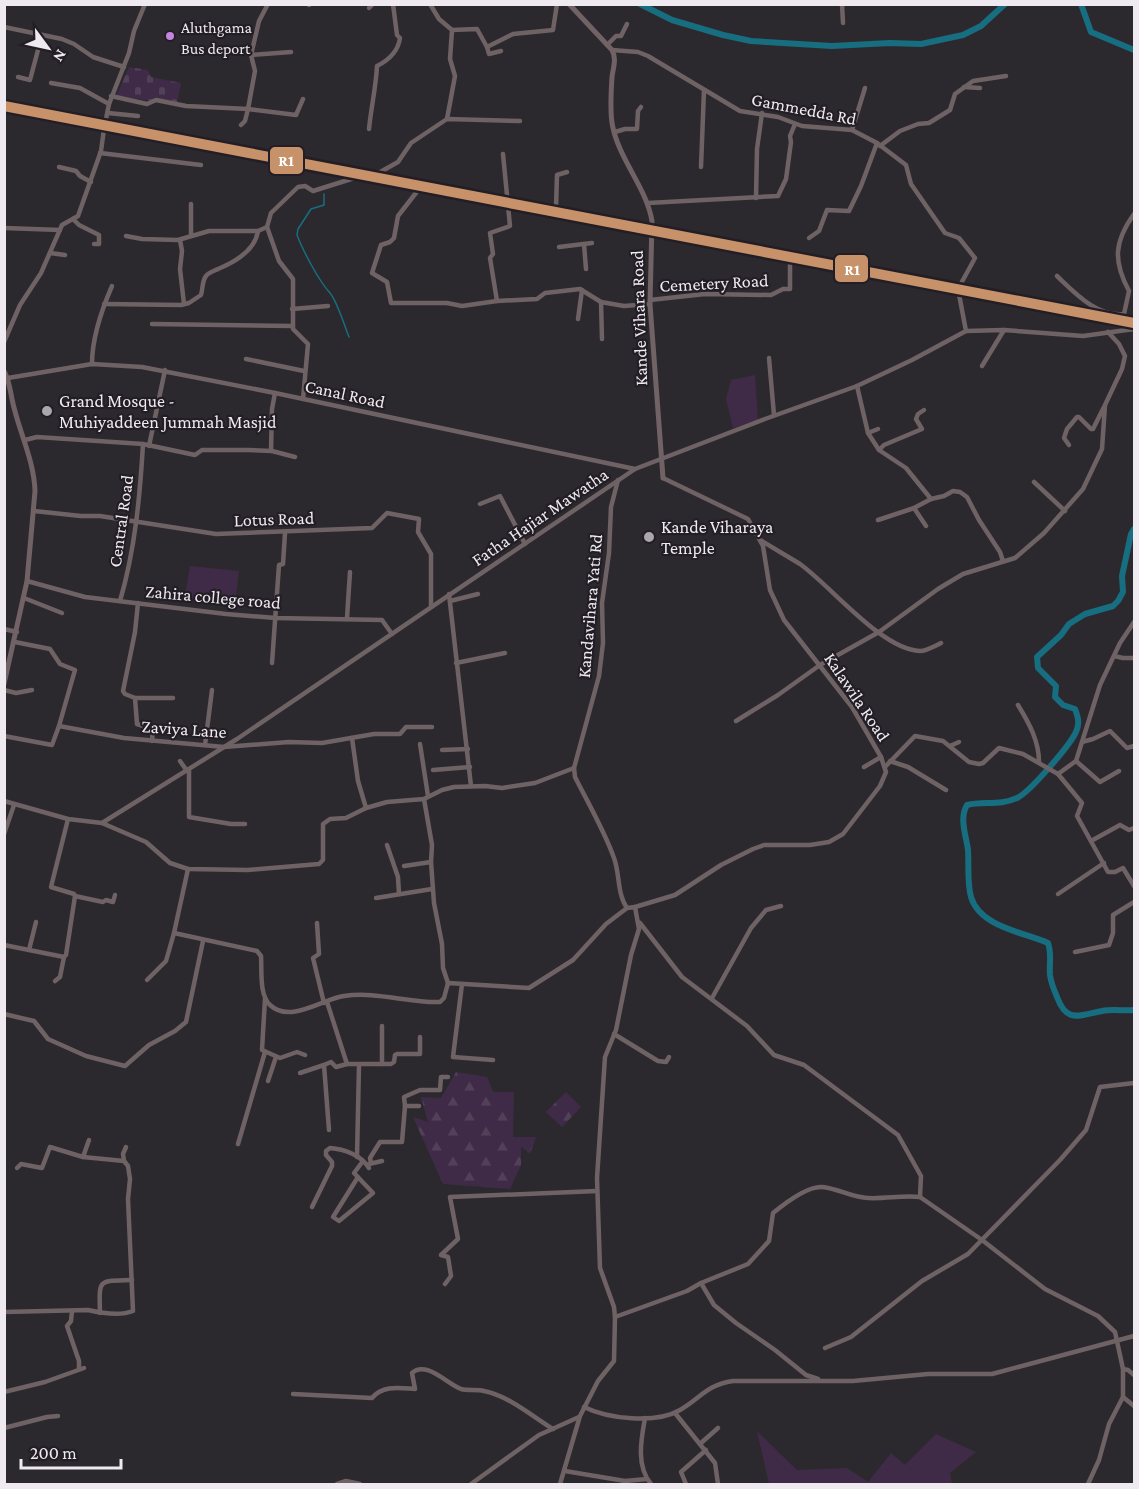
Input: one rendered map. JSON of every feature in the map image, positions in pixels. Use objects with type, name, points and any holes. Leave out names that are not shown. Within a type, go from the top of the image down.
[{"type":"main road","points":[[569,4],[612,50]]},
{"type":"main road","name":"Kande Vihara Road","points":[[612,50],[615,56],[611,113],[615,132],[627,164],[648,203],[652,221],[650,302],[663,478]]},
{"type":"main road","points":[[4,371],[8,378],[35,476],[27,581],[5,680]]},
{"type":"street","points":[[4,342],[20,305],[41,273],[62,225],[78,216],[100,153],[111,96],[124,67],[134,31],[145,4]]},
{"type":"street","points":[[241,125],[245,121],[255,71],[251,55],[259,21],[268,4]]},
{"type":"street","points":[[369,129],[377,66],[390,58],[399,46],[400,38],[397,35],[393,4]]},
{"type":"street","points":[[430,4],[439,19],[452,30],[477,29],[489,54],[501,51]]},
{"type":"street","points":[[487,47],[513,34],[553,30],[556,4]]},
{"type":"street","points":[[842,4],[843,22]]},
{"type":"street","points":[[607,45],[616,36],[621,36],[627,24]]},
{"type":"street","points":[[4,27],[62,39],[93,57],[124,67]]},
{"type":"street","points":[[447,119],[455,76],[450,59],[452,30]]},
{"type":"street","points":[[18,77],[30,80],[42,35]]},
{"type":"street","name":"Gammedda Rd","points":[[612,50],[638,52],[648,56],[740,111],[762,113],[808,127],[852,130],[878,144],[906,165],[911,184],[945,233],[959,238],[975,258],[958,289],[966,332]]},
{"type":"street","points":[[251,55],[291,52]]},
{"type":"street","points":[[809,238],[819,231],[827,210],[849,211],[878,144],[900,131],[918,124],[929,123],[950,110],[955,94],[973,81],[1006,76]]},
{"type":"street","points":[[51,83],[80,88],[109,104]]},
{"type":"street","points":[[964,87],[980,88]]},
{"type":"street","points":[[852,130],[865,88]]},
{"type":"street","points":[[701,166],[704,90]]},
{"type":"street","points":[[111,96],[147,104],[156,100],[186,106],[248,109],[296,115],[303,99]]},
{"type":"street","points":[[615,132],[637,129],[638,111],[641,107]]},
{"type":"street","points":[[108,113],[138,116]]},
{"type":"street","points":[[756,198],[757,148],[762,113]]},
{"type":"street","points":[[303,399],[307,341],[295,333],[293,326],[293,279],[279,261],[267,227],[271,213],[298,187],[305,186],[313,191],[364,175],[375,175],[398,162],[411,143],[447,119],[520,121]]},
{"type":"street","points":[[648,203],[778,196],[786,179],[790,136],[795,123]]},
{"type":"street","points":[[100,153],[201,165]]},
{"type":"street","points":[[497,301],[490,258],[493,254],[490,233],[510,226],[503,154]]},
{"type":"street","points":[[60,167],[76,171],[91,182]]},
{"type":"street","points":[[506,201],[556,208],[557,175],[567,172]]},
{"type":"street","points":[[428,190],[419,189],[398,216],[394,238],[381,245],[372,273],[387,282],[392,303],[447,303],[462,306],[537,299],[545,293],[582,290],[601,302],[626,306],[650,302]]},
{"type":"street","points":[[191,204],[191,236]]},
{"type":"street","points":[[1057,276],[1085,302],[1106,312],[1124,314],[1129,291],[1120,273],[1118,260],[1123,230],[1134,214]]},
{"type":"street","points":[[74,219],[79,225],[99,235],[99,244],[94,244]]},
{"type":"street","points":[[126,236],[142,239],[180,240],[209,231],[258,231],[267,227]]},
{"type":"street","points":[[4,228],[60,230]]},
{"type":"street","points":[[104,304],[184,304],[201,294],[203,283],[209,273],[245,255],[258,231]]},
{"type":"street","points":[[180,240],[182,251],[180,269],[184,304]]},
{"type":"street","points":[[559,247],[592,243]]},
{"type":"street","points":[[584,244],[586,269]]},
{"type":"street","points":[[50,253],[65,255]]},
{"type":"street","name":"Cemetery Road","points":[[650,302],[705,294],[771,295],[783,289],[790,289],[790,265]]},
{"type":"street","points":[[92,364],[92,354],[104,304],[112,286]]},
{"type":"street","points":[[578,319],[582,290]]},
{"type":"street","points":[[601,302],[602,339]]},
{"type":"street","points":[[292,309],[328,306]]},
{"type":"street","points":[[152,324],[293,326]]},
{"type":"street","name":"Fatha Hajiar Mawatha","points":[[102,823],[188,771],[635,469],[774,415],[857,386],[966,332],[1004,330],[1083,336],[1134,329]]},
{"type":"street","points":[[982,366],[1004,330]]},
{"type":"street","points":[[1069,445],[1064,438],[1067,429],[1079,417],[1093,429],[1122,369],[1125,356],[1119,344],[1108,332]]},
{"type":"street","points":[[769,358],[774,415]]},
{"type":"street","points":[[246,359],[304,372]]},
{"type":"street","name":"Canal Road","points":[[8,378],[92,364],[165,370],[635,469]]},
{"type":"street","name":"Central Road","points":[[120,601],[126,579],[146,445],[165,370]]},
{"type":"street","points":[[857,386],[868,433],[879,450],[906,468],[931,499]]},
{"type":"street","points":[[271,451],[272,409],[275,393]]},
{"type":"street","points":[[736,721],[778,695],[820,664],[879,633],[938,589],[963,574],[1015,558],[1044,533],[1083,489],[1102,450],[1105,405]]},
{"type":"street","points":[[879,450],[884,445],[922,429],[916,419],[918,414],[924,410]]},
{"type":"street","points":[[868,433],[878,429]]},
{"type":"street","points":[[25,440],[37,437],[146,445],[195,455],[202,450],[271,451],[295,457]]},
{"type":"street","name":"Kalawila Road","points":[[627,908],[635,908],[675,895],[721,865],[753,849],[764,846],[829,842],[843,834],[880,786],[885,776],[885,767],[881,757],[852,707],[784,620],[770,590],[766,555],[748,519],[663,478]]},
{"type":"street","name":"Kandavihara Yati Rd","points":[[574,768],[599,676],[603,643],[602,603],[609,553],[611,507],[618,480]]},
{"type":"street","points":[[1034,482],[1065,511]]},
{"type":"street","points":[[878,520],[914,508],[931,499],[960,492],[967,497],[1003,561]]},
{"type":"street","points":[[480,504],[500,496],[525,544]]},
{"type":"street","points":[[914,508],[926,526]]},
{"type":"street","name":"Lotus Road","points":[[34,511],[100,516],[216,534],[372,528],[387,513],[418,519],[418,532],[430,554],[431,607]]},
{"type":"street","points":[[272,663],[279,565],[283,564],[285,533]]},
{"type":"street","points":[[760,540],[801,565],[879,633],[909,649],[922,651],[941,643]]},
{"type":"street","points":[[347,618],[350,572]]},
{"type":"street","name":"Zahira college road","points":[[27,581],[85,597],[138,603],[276,618],[382,620],[392,634]]},
{"type":"street","points":[[449,594],[471,786]]},
{"type":"street","points":[[450,601],[478,594]]},
{"type":"street","points":[[24,598],[62,613]]},
{"type":"street","points":[[138,603],[135,632],[123,691],[135,698],[173,698]]},
{"type":"street","points":[[1057,774],[1076,761],[1100,685],[1134,622]]},
{"type":"street","points":[[4,629],[17,632]]},
{"type":"street","points":[[4,736],[52,745],[75,670],[60,664],[50,649],[15,642]]},
{"type":"street","points":[[456,663],[506,653]]},
{"type":"street","points":[[1114,656],[1134,658]]},
{"type":"street","points":[[4,690],[16,693],[32,690]]},
{"type":"street","points":[[205,745],[212,690]]},
{"type":"street","points":[[135,698],[137,724],[153,729],[152,741]]},
{"type":"street","points":[[1018,705],[1030,726],[1038,750],[1039,762]]},
{"type":"street","name":"Zaviya Lane","points":[[59,726],[152,741],[224,747],[322,742],[400,734],[406,727],[432,727]]},
{"type":"street","points":[[1082,742],[1110,731],[1127,748],[1133,749]]},
{"type":"street","points":[[885,767],[915,736],[943,741],[974,764],[983,763],[999,748],[1023,754],[1057,774],[1082,803],[1077,816],[1108,872],[1115,873],[1123,868],[1134,886]]},
{"type":"street","points":[[352,738],[358,781],[366,808]]},
{"type":"street","points":[[950,746],[959,742]]},
{"type":"street","points":[[265,999],[275,1009],[284,1012],[299,1011],[343,996],[390,997],[440,1002],[444,998],[448,983],[443,968],[442,944],[432,888],[432,845],[420,744]]},
{"type":"street","points":[[442,750],[468,749]]},
{"type":"street","points":[[864,767],[881,757]]},
{"type":"street","points":[[180,761],[188,771],[189,817],[244,824]]},
{"type":"street","points":[[890,761],[908,767],[946,790]]},
{"type":"street","points":[[1076,761],[1100,782],[1119,771]]},
{"type":"street","points":[[433,770],[470,767]]},
{"type":"street","points":[[4,801],[68,819],[102,823],[146,842],[170,863],[188,868],[248,870],[319,864],[322,860],[323,824],[330,819],[346,818],[366,808],[387,802],[426,797],[441,790],[471,786],[502,788],[535,783],[574,768],[575,777],[614,857],[622,901],[627,908],[606,924],[573,960],[529,988],[448,983]]},
{"type":"street","points":[[4,834],[14,805]]},
{"type":"street","points":[[68,819],[51,887],[75,896],[103,902],[106,900],[113,902],[115,895]]},
{"type":"street","points":[[1091,841],[1120,825],[1129,830],[1134,828]]},
{"type":"street","points":[[387,845],[398,877],[399,894]]},
{"type":"street","points":[[404,866],[431,862]]},
{"type":"street","points":[[1058,894],[1104,863]]},
{"type":"street","points":[[147,980],[166,962],[188,868]]},
{"type":"street","points":[[1128,875],[1134,871]]},
{"type":"street","points":[[376,898],[432,888]]},
{"type":"street","points":[[55,981],[60,977],[75,896]]},
{"type":"street","points":[[1075,952],[1109,945],[1113,933],[1113,915],[1134,902]]},
{"type":"street","points":[[712,998],[751,928],[766,910],[781,906]]},
{"type":"street","points":[[560,1485],[579,1417],[598,1381],[614,1361],[615,1317],[600,1269],[597,1191],[605,1057],[614,1034],[639,929],[635,908]]},
{"type":"street","points":[[638,919],[682,977],[747,1026],[774,1055],[804,1065],[877,1117],[898,1135],[921,1176],[920,1197]]},
{"type":"street","points":[[29,951],[36,921]]},
{"type":"street","points":[[317,923],[319,954],[312,958],[348,1064]]},
{"type":"street","points":[[174,933],[260,953],[265,999],[261,1047],[276,1057],[297,1052],[305,1055]]},
{"type":"street","points":[[4,1014],[34,1021],[48,1039],[86,1056],[125,1066],[149,1045],[186,1022],[203,941]]},
{"type":"street","points":[[4,945],[64,957]]},
{"type":"street","points":[[462,984],[453,1058],[493,1060]]},
{"type":"street","points":[[382,1026],[382,1064]]},
{"type":"street","points":[[614,1034],[658,1061],[666,1062],[669,1057]]},
{"type":"street","points":[[300,1073],[331,1062],[336,1067],[348,1064],[393,1063],[397,1054],[420,1054],[420,1037]]},
{"type":"street","points":[[238,1144],[266,1052]]},
{"type":"street","points":[[268,1081],[276,1057]]},
{"type":"street","points":[[324,1065],[329,1130]]},
{"type":"street","points":[[357,1157],[359,1065]]},
{"type":"street","points":[[367,1164],[380,1142],[402,1142],[404,1097],[420,1090],[440,1090],[441,1077],[448,1077]]},
{"type":"street","points":[[825,1348],[851,1337],[922,1281],[968,1254],[1060,1160],[1086,1130],[1100,1087],[1134,1083]]},
{"type":"street","points":[[405,1106],[419,1106]]},
{"type":"street","points":[[83,1157],[88,1140]]},
{"type":"street","points":[[17,1168],[21,1164],[42,1168],[50,1147],[83,1157],[124,1161]]},
{"type":"street","points":[[4,1312],[124,1313],[133,1311],[128,1199],[130,1179],[123,1154],[126,1147]]},
{"type":"street","points":[[312,1207],[332,1166],[326,1151],[330,1148],[337,1148],[367,1164]]},
{"type":"street","points":[[358,1177],[333,1217],[339,1221],[373,1193],[358,1177],[354,1173],[367,1164],[382,1161]]},
{"type":"street","points":[[615,1317],[687,1291],[748,1264],[769,1241],[773,1213],[789,1200],[804,1193],[821,1187],[867,1198],[920,1197],[982,1240],[1045,1289],[1104,1320],[1115,1332],[1123,1369],[1123,1397],[1109,1424],[1089,1485]]},
{"type":"street","points":[[445,1284],[451,1276],[448,1257],[441,1255],[458,1239],[450,1197],[597,1191]]},
{"type":"street","points":[[100,1313],[99,1289],[101,1284],[106,1281],[132,1280]]},
{"type":"street","points":[[701,1283],[714,1305],[736,1323],[806,1375],[825,1381]]},
{"type":"street","points":[[4,1392],[45,1382],[82,1368],[67,1326],[71,1321],[72,1311]]},
{"type":"street","points":[[584,1407],[612,1417],[645,1418],[675,1413],[719,1383],[733,1381],[853,1381],[928,1374],[992,1374],[1134,1336]]},
{"type":"street","points":[[293,1394],[372,1398],[380,1390],[415,1389],[412,1373],[418,1369],[426,1370],[461,1389],[484,1391],[498,1396],[520,1407],[553,1429]]},
{"type":"street","points":[[1123,1369],[1134,1375]]},
{"type":"street","points":[[1123,1397],[1134,1406]]},
{"type":"street","points":[[675,1413],[715,1463],[718,1485]]},
{"type":"street","points":[[4,1428],[58,1416]]},
{"type":"street","points":[[471,1485],[539,1435],[579,1417]]},
{"type":"street","points":[[645,1418],[641,1452],[646,1479],[651,1485]]},
{"type":"street","points":[[701,1443],[718,1428]]},
{"type":"street","points":[[687,1485],[681,1472],[706,1450]]},
{"type":"street","points":[[564,1471],[625,1481],[646,1479]]},
{"type":"street","points":[[337,1485],[346,1481],[360,1485]]},
{"type":"green space","points":[[129,67],[148,70],[151,77],[181,83],[177,103],[116,97]]},
{"type":"green space","points":[[755,375],[758,420],[733,428],[726,399],[731,380]]},
{"type":"green space","points":[[190,566],[239,571],[235,605],[184,601]]},
{"type":"green space","points":[[456,1072],[487,1077],[493,1092],[514,1092],[513,1137],[536,1137],[530,1154],[521,1146],[521,1165],[510,1189],[443,1184],[413,1117],[428,1122],[421,1097],[441,1098]]},
{"type":"green space","points":[[566,1092],[581,1107],[562,1127],[546,1112]]},
{"type":"green space","points":[[757,1431],[797,1470],[847,1468],[868,1482],[891,1453],[905,1465],[936,1434],[976,1452],[950,1473],[952,1484],[769,1484]]},
{"type":"waterway","points":[[640,4],[672,20],[723,35],[751,41],[832,46],[921,44],[963,35],[981,26],[1005,4]]},
{"type":"waterway","points":[[1081,4],[1091,32],[1134,50]]},
{"type":"waterway","points":[[324,194],[324,205],[311,209],[298,229],[297,235],[321,281],[333,297],[349,337]]},
{"type":"waterway","points":[[1134,529],[1122,576],[1123,592],[1118,601],[1113,606],[1085,614],[1069,624],[1061,635],[1037,657],[1038,668],[1056,686],[1055,697],[1063,705],[1075,709],[1078,720],[1076,732],[1049,768],[1023,794],[1004,802],[967,805],[963,821],[968,850],[970,892],[976,907],[993,922],[1048,943],[1051,981],[1065,1011],[1075,1016],[1106,1010],[1134,1010]]},
{"type":"transit line","name":"R1","points":[[4,106],[1134,323]]},
{"type":"place","name":"Aluthgama Bus deport","points":[[170,36]]},
{"type":"place","name":"Grand Mosque - Muhiyaddeen Jummah Masjid","points":[[47,411]]},
{"type":"place","name":"Kande Viharaya Temple","points":[[649,537]]}]
